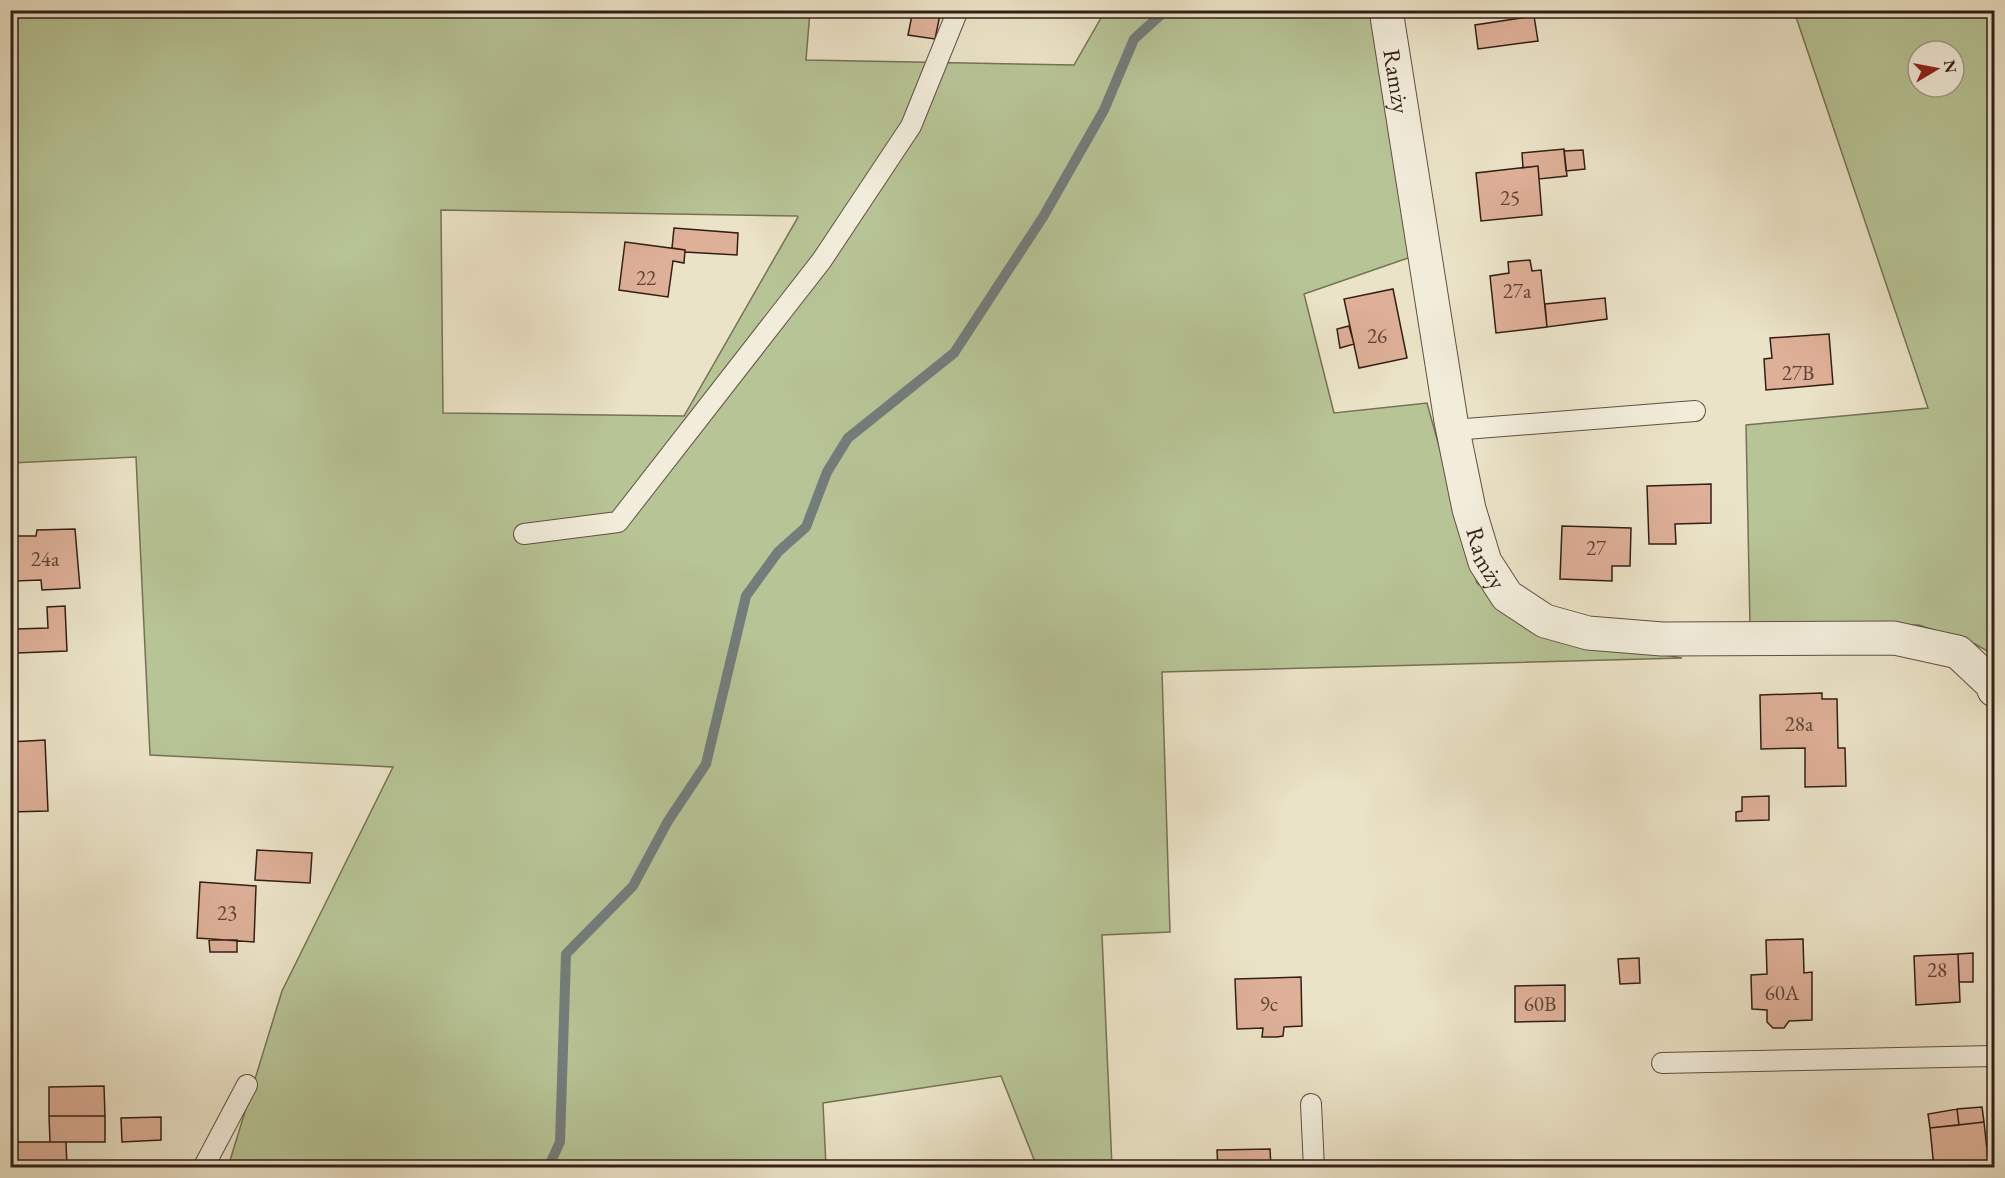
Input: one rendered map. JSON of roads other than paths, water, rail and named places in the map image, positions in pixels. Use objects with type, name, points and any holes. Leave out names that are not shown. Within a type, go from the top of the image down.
[{"type":"street","name":"Ramży","points":[[1386,10],[1453,430],[1469,508],[1485,562],[1507,596],[1545,621],[1588,633],[1662,639],[1894,638],[1958,652],[1992,684],[1995,690]]},
{"type":"lane","points":[[524,534],[618,522],[822,260],[905,136],[958,10]]},
{"type":"lane","points":[[1453,430],[1695,411]]},
{"type":"lane","points":[[1662,1063],[1995,1056]]},
{"type":"lane","points":[[203,1167],[247,1085]]},
{"type":"lane","points":[[1311,1104],[1314,1167]]},
{"type":"waterway","points":[[548,1168],[560,1142],[566,954],[633,886],[668,821],[706,764],[746,596],[778,552],[806,527],[827,472],[848,438],[954,353],[1043,217],[1104,110],[1134,39],[1166,10]]}]
